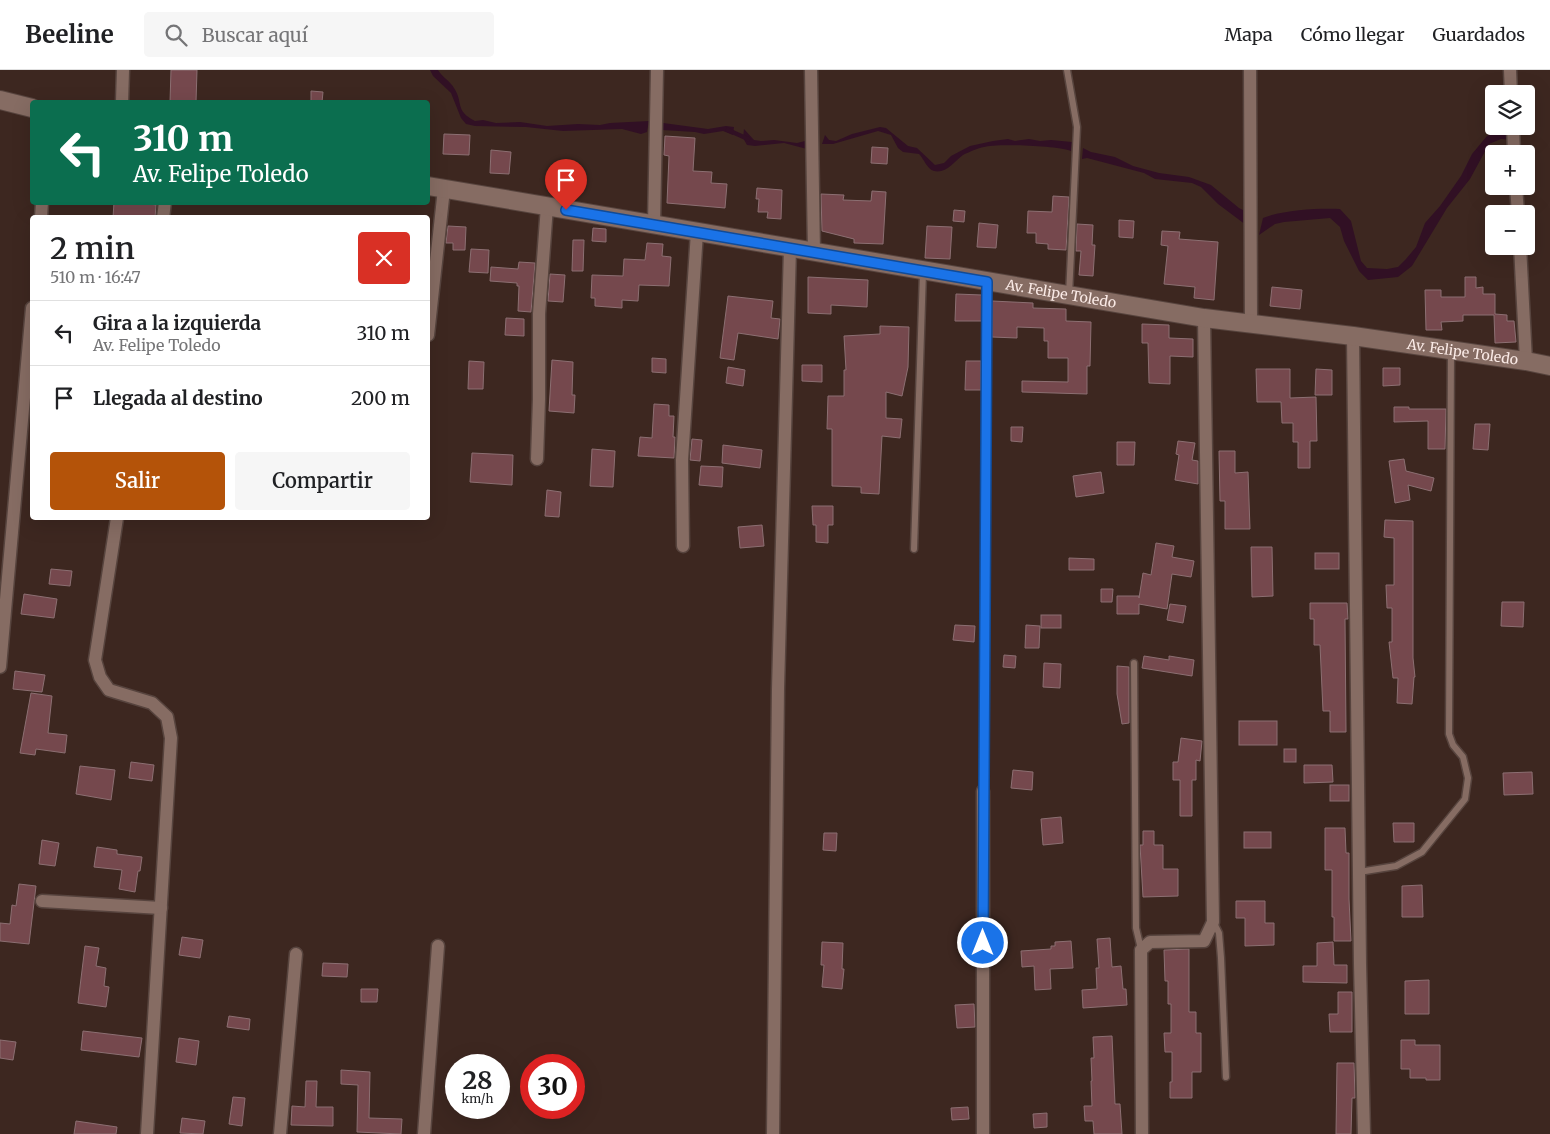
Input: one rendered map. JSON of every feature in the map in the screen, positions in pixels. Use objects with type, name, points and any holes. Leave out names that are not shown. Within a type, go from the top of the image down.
[{"type":"main road","points":[[0,100],[30,108]]},
{"type":"main road","name":"Av. Felipe Toledo","points":[[436,187],[1204,318],[1353,336],[1550,366]]},
{"type":"street","points":[[122,100],[123,70]]},
{"type":"street","points":[[654,224],[657,70]]},
{"type":"street","points":[[810,70],[814,252]]},
{"type":"street","points":[[1250,70],[1251,323]]},
{"type":"street","points":[[1510,70],[1511,85]]},
{"type":"street","points":[[430,298],[436,187]]},
{"type":"street","points":[[538,459],[540,399],[539,314],[547,206]]},
{"type":"street","points":[[684,546],[682,460],[697,232]]},
{"type":"street","points":[[774,1134],[778,689],[790,248]]},
{"type":"street","points":[[1520,255],[1526,361]]},
{"type":"street","points":[[1142,1134],[1141,950],[1150,942],[1204,941],[1213,922],[1204,318]]},
{"type":"street","points":[[0,667],[30,330]]},
{"type":"street","points":[[1353,336],[1364,1134]]},
{"type":"street","points":[[117,520],[95,660],[100,678],[108,690],[152,703],[167,717],[171,738],[147,1134]]},
{"type":"street","points":[[983,791],[983,1134]]},
{"type":"street","points":[[42,901],[161,908]]},
{"type":"street","points":[[424,1134],[438,946]]},
{"type":"street","points":[[280,1134],[296,954]]},
{"type":"lane","points":[[1067,70],[1076,126],[1069,296]]},
{"type":"lane","points":[[914,548],[923,271]]},
{"type":"lane","points":[[983,791],[987,282]]},
{"type":"lane","points":[[1359,872],[1396,866],[1422,852],[1465,799],[1468,778],[1463,757],[1452,745],[1450,734],[1451,350]]},
{"type":"lane","points":[[1134,663],[1136,928],[1141,950]]},
{"type":"lane","points":[[1213,922],[1219,932],[1226,1077]]},
{"type":"shaded area","points":[[430,70],[438,70],[450,83],[457,93],[462,110],[475,121],[483,120],[496,123],[520,122],[547,126],[600,125],[649,121],[647,132],[641,134],[622,129],[563,131],[466,124],[461,118],[451,93],[433,76]]},
{"type":"shaded area","points":[[663,123],[708,129],[726,126],[734,127],[733,135],[723,131],[704,134],[662,130]]},
{"type":"shaded area","points":[[880,127],[886,128],[908,146],[917,148],[935,165],[944,163],[951,156],[970,146],[993,141],[1029,139],[1072,142],[1071,151],[1055,148],[1001,145],[982,148],[963,155],[942,171],[934,171],[929,168],[919,154],[903,152],[898,148],[891,135],[878,131],[833,144],[822,144],[825,135],[829,140],[836,141],[852,134]]},
{"type":"shaded area","points":[[744,129],[754,140],[797,143],[809,140],[807,149],[784,143],[747,145],[743,138]]},
{"type":"shaded area","points":[[1510,135],[1511,140],[1501,139],[1485,145],[1485,151],[1470,179],[1447,208],[1412,266],[1398,277],[1368,280],[1359,271],[1344,241],[1340,227],[1330,218],[1275,224],[1259,235],[1263,218],[1271,215],[1301,210],[1340,209],[1351,221],[1361,261],[1367,268],[1387,269],[1398,267],[1416,247],[1425,223],[1440,206],[1461,176],[1472,154],[1487,136]]},
{"type":"shaded area","points":[[1083,148],[1091,152],[1115,157],[1133,166],[1159,173],[1189,177],[1211,185],[1239,208],[1247,212],[1246,225],[1218,204],[1201,187],[1192,183],[1155,179],[1144,173],[1087,158],[1082,159]]},
{"type":"building","points":[[171,70],[197,70],[196,100],[170,100]]},
{"type":"building","points":[[311,91],[323,92],[322,100],[311,100]]},
{"type":"building","points":[[444,134],[470,135],[469,155],[443,154]]},
{"type":"building","points":[[665,136],[695,138],[693,171],[712,172],[711,183],[727,184],[725,208],[667,203],[669,156],[664,155]]},
{"type":"building","points":[[872,147],[888,148],[887,164],[871,163]]},
{"type":"building","points":[[491,150],[511,152],[509,174],[490,173]]},
{"type":"building","points":[[757,188],[782,190],[781,219],[767,218],[768,212],[758,212],[759,199],[756,199]]},
{"type":"building","points":[[872,191],[886,192],[883,244],[854,243],[854,239],[822,231],[821,194],[844,195],[843,200],[871,201]]},
{"type":"building","points":[[1053,196],[1069,197],[1066,250],[1048,249],[1048,244],[1036,243],[1036,233],[1027,233],[1028,211],[1052,212]]},
{"type":"building","points":[[114,205],[156,205],[155,215],[113,215]]},
{"type":"building","points":[[954,210],[965,211],[964,222],[953,221]]},
{"type":"building","points":[[1119,220],[1134,221],[1133,238],[1119,237]]},
{"type":"building","points":[[979,223],[998,225],[996,248],[977,247]]},
{"type":"building","points":[[1077,224],[1093,225],[1092,245],[1095,245],[1093,276],[1079,275],[1081,251],[1076,251]]},
{"type":"building","points":[[448,226],[466,227],[465,250],[453,250],[453,243],[446,243]]},
{"type":"building","points":[[927,226],[952,227],[950,259],[925,258]]},
{"type":"building","points":[[593,228],[606,229],[606,242],[592,241]]},
{"type":"building","points":[[1162,231],[1180,232],[1179,239],[1218,242],[1214,300],[1194,298],[1195,287],[1164,284],[1168,246],[1161,245]]},
{"type":"building","points":[[573,240],[584,240],[583,271],[572,271]]},
{"type":"building","points":[[647,243],[663,244],[662,256],[671,257],[669,286],[639,285],[638,301],[622,300],[622,308],[595,306],[595,298],[591,298],[592,275],[623,276],[624,259],[645,260]]},
{"type":"building","points":[[471,249],[489,250],[488,273],[469,272]]},
{"type":"building","points":[[519,262],[535,263],[531,312],[518,311],[519,286],[517,286],[517,283],[490,281],[491,267],[518,269]]},
{"type":"building","points":[[550,274],[565,275],[563,302],[548,301]]},
{"type":"building","points":[[808,277],[868,280],[867,307],[831,305],[831,314],[808,313]]},
{"type":"building","points":[[1465,277],[1476,277],[1476,288],[1483,287],[1483,294],[1495,294],[1495,314],[1507,315],[1507,321],[1514,321],[1516,342],[1495,343],[1494,315],[1463,315],[1463,321],[1441,322],[1442,330],[1426,330],[1425,290],[1441,290],[1441,297],[1465,297]]},
{"type":"building","points":[[1272,287],[1302,290],[1300,309],[1270,306]]},
{"type":"building","points":[[956,294],[982,295],[982,321],[955,321]]},
{"type":"building","points":[[728,296],[773,301],[771,318],[780,319],[778,339],[738,333],[734,360],[720,358]]},
{"type":"building","points":[[992,301],[1033,303],[1033,308],[1066,309],[1066,321],[1091,322],[1090,366],[1087,366],[1087,394],[1022,392],[1022,381],[1068,382],[1068,358],[1048,358],[1048,341],[1044,341],[1044,328],[1017,327],[1017,338],[992,337]]},
{"type":"building","points":[[506,318],[524,319],[524,336],[505,335]]},
{"type":"building","points":[[1142,324],[1169,325],[1169,338],[1193,339],[1193,357],[1170,356],[1170,384],[1149,383],[1148,343],[1142,343]]},
{"type":"building","points":[[880,326],[909,327],[908,367],[902,396],[886,392],[886,418],[902,419],[900,438],[882,436],[879,494],[861,493],[861,487],[832,486],[832,429],[827,429],[828,396],[844,396],[844,370],[846,370],[844,336],[880,334]]},
{"type":"building","points":[[652,358],[666,359],[666,373],[652,372]]},
{"type":"building","points":[[552,360],[573,362],[572,395],[575,395],[574,413],[549,411]]},
{"type":"building","points":[[469,361],[484,362],[483,389],[468,389]]},
{"type":"building","points":[[966,361],[981,361],[981,390],[965,390]]},
{"type":"building","points":[[802,365],[822,365],[822,382],[802,381]]},
{"type":"building","points":[[728,367],[745,370],[743,386],[726,383]]},
{"type":"building","points":[[1383,368],[1400,368],[1400,385],[1383,386]]},
{"type":"building","points":[[1256,369],[1290,369],[1290,398],[1316,397],[1317,441],[1310,441],[1310,468],[1298,468],[1298,442],[1293,442],[1293,423],[1282,423],[1281,402],[1257,402]]},
{"type":"building","points":[[1316,369],[1332,370],[1332,395],[1315,395]]},
{"type":"building","points":[[654,404],[669,405],[669,416],[674,416],[674,458],[638,456],[640,437],[652,438]]},
{"type":"building","points":[[1394,407],[1446,409],[1445,449],[1428,449],[1428,421],[1394,422]]},
{"type":"building","points":[[1475,424],[1490,424],[1488,450],[1473,449]]},
{"type":"building","points":[[1011,427],[1023,427],[1022,442],[1011,441]]},
{"type":"building","points":[[692,439],[702,440],[700,461],[690,460]]},
{"type":"building","points":[[1178,441],[1195,443],[1192,460],[1198,461],[1198,484],[1175,480],[1179,455],[1176,454]]},
{"type":"building","points":[[1117,442],[1135,442],[1134,465],[1117,465]]},
{"type":"building","points":[[723,445],[762,450],[760,468],[722,463]]},
{"type":"building","points":[[592,449],[615,451],[613,487],[590,486]]},
{"type":"building","points":[[1219,451],[1235,451],[1235,473],[1248,472],[1250,529],[1225,529],[1225,501],[1220,501]]},
{"type":"building","points":[[472,453],[513,455],[512,485],[470,482]]},
{"type":"building","points":[[1404,459],[1406,471],[1434,478],[1431,491],[1408,485],[1410,500],[1395,503],[1389,461]]},
{"type":"building","points":[[701,466],[723,467],[722,487],[699,485]]},
{"type":"building","points":[[1101,472],[1104,493],[1076,497],[1073,476]]},
{"type":"building","points":[[547,490],[561,492],[559,517],[545,516]]},
{"type":"building","points":[[812,506],[833,506],[833,525],[828,525],[828,543],[816,542],[816,525],[813,525]]},
{"type":"building","points":[[1385,520],[1413,521],[1413,658],[1415,677],[1412,704],[1397,703],[1398,678],[1393,678],[1389,642],[1392,642],[1392,608],[1387,608],[1386,585],[1394,585],[1394,538],[1384,537]]},
{"type":"building","points":[[762,525],[764,546],[740,548],[738,527]]},
{"type":"building","points":[[1156,543],[1174,546],[1172,557],[1194,561],[1191,577],[1172,574],[1167,609],[1139,604],[1139,614],[1117,614],[1117,596],[1139,596],[1139,598],[1143,573],[1151,575]]},
{"type":"building","points":[[1251,547],[1272,547],[1273,596],[1252,597]]},
{"type":"building","points":[[1315,553],[1339,553],[1339,569],[1315,569]]},
{"type":"building","points":[[1069,558],[1094,559],[1094,570],[1069,570]]},
{"type":"building","points":[[51,569],[72,571],[70,586],[49,584]]},
{"type":"building","points":[[1101,589],[1113,589],[1112,602],[1101,602]]},
{"type":"building","points":[[24,594],[57,599],[54,618],[21,614]]},
{"type":"building","points":[[1502,602],[1524,602],[1523,627],[1501,626]]},
{"type":"building","points":[[1310,603],[1347,603],[1348,619],[1345,619],[1346,732],[1330,732],[1330,711],[1323,711],[1320,645],[1314,645],[1314,619],[1310,619]]},
{"type":"building","points":[[1170,604],[1186,606],[1183,623],[1167,620]]},
{"type":"building","points":[[1041,615],[1061,615],[1061,628],[1041,628]]},
{"type":"building","points":[[955,625],[975,626],[974,642],[953,640]]},
{"type":"building","points":[[1026,625],[1040,626],[1039,648],[1025,648]]},
{"type":"building","points":[[1004,655],[1016,656],[1015,668],[1003,667]]},
{"type":"building","points":[[1144,656],[1169,660],[1169,656],[1194,660],[1192,676],[1142,668]]},
{"type":"building","points":[[1044,663],[1061,664],[1060,688],[1043,687]]},
{"type":"building","points":[[1117,666],[1129,667],[1129,723],[1122,724],[1117,694]]},
{"type":"building","points":[[15,671],[45,675],[42,692],[13,689]]},
{"type":"building","points":[[31,693],[52,696],[48,733],[67,735],[65,753],[36,749],[35,755],[20,753]]},
{"type":"building","points":[[1239,721],[1277,721],[1277,745],[1239,745]]},
{"type":"building","points":[[1181,738],[1202,741],[1200,761],[1196,760],[1196,780],[1192,780],[1192,816],[1180,816],[1180,780],[1173,780],[1173,762],[1178,762]]},
{"type":"building","points":[[1284,749],[1296,749],[1296,762],[1284,762]]},
{"type":"building","points":[[131,762],[154,765],[152,781],[129,778]]},
{"type":"building","points":[[1304,765],[1332,765],[1333,782],[1304,783]]},
{"type":"building","points":[[80,766],[115,770],[111,800],[76,794]]},
{"type":"building","points":[[1013,770],[1033,772],[1032,790],[1011,788]]},
{"type":"building","points":[[1532,772],[1533,794],[1504,795],[1503,773]]},
{"type":"building","points":[[1330,785],[1349,785],[1349,801],[1330,801]]},
{"type":"building","points":[[1061,817],[1063,843],[1043,845],[1041,819]]},
{"type":"building","points":[[1393,823],[1414,823],[1414,842],[1394,842]]},
{"type":"building","points":[[1325,828],[1345,828],[1346,853],[1349,853],[1351,941],[1334,941],[1332,870],[1325,870]]},
{"type":"building","points":[[1143,831],[1154,831],[1154,845],[1163,845],[1163,869],[1178,869],[1178,896],[1143,897],[1140,845],[1143,845]]},
{"type":"building","points":[[1244,832],[1271,832],[1271,848],[1244,848]]},
{"type":"building","points":[[824,833],[837,833],[836,851],[823,850]]},
{"type":"building","points":[[42,840],[59,843],[55,866],[39,864]]},
{"type":"building","points":[[97,847],[117,850],[117,854],[142,857],[135,892],[119,889],[122,870],[94,867]]},
{"type":"building","points":[[19,884],[36,886],[29,944],[0,941],[0,923],[10,924],[12,905],[16,906]]},
{"type":"building","points":[[1422,885],[1423,917],[1402,917],[1402,886]]},
{"type":"building","points":[[1236,901],[1265,901],[1265,923],[1274,923],[1274,945],[1245,946],[1245,918],[1236,918]]},
{"type":"building","points":[[182,937],[203,940],[200,958],[179,955]]},
{"type":"building","points":[[1110,938],[1112,967],[1121,966],[1123,989],[1126,989],[1127,1005],[1083,1008],[1082,990],[1097,989],[1096,968],[1099,968],[1097,939]]},
{"type":"building","points":[[1071,941],[1073,968],[1050,969],[1051,989],[1035,990],[1034,966],[1022,967],[1021,951],[1051,949],[1051,946],[1055,946],[1055,942]]},
{"type":"building","points":[[822,942],[843,943],[842,969],[844,969],[842,989],[822,987],[824,965],[821,965]]},
{"type":"building","points":[[1333,942],[1334,965],[1347,965],[1347,983],[1303,982],[1303,966],[1317,966],[1317,943]]},
{"type":"building","points":[[85,946],[99,948],[96,966],[106,968],[104,986],[109,987],[106,1007],[78,1003]]},
{"type":"building","points":[[1189,949],[1189,1012],[1196,1012],[1196,1033],[1201,1033],[1201,1072],[1192,1072],[1192,1098],[1170,1098],[1172,1052],[1165,1052],[1164,1033],[1171,1033],[1171,1004],[1168,1004],[1168,981],[1165,981],[1164,950]]},
{"type":"building","points":[[323,963],[348,964],[347,977],[322,976]]},
{"type":"building","points":[[1429,980],[1429,1014],[1405,1014],[1405,981]]},
{"type":"building","points":[[361,989],[378,989],[377,1002],[361,1002]]},
{"type":"building","points":[[1338,992],[1352,992],[1352,1032],[1330,1032],[1329,1014],[1338,1014]]},
{"type":"building","points":[[974,1004],[975,1027],[957,1028],[955,1005]]},
{"type":"building","points":[[229,1016],[250,1019],[249,1030],[227,1027]]},
{"type":"building","points":[[83,1031],[142,1038],[139,1057],[81,1050]]},
{"type":"building","points":[[1112,1036],[1115,1104],[1120,1104],[1122,1134],[1094,1134],[1093,1121],[1085,1121],[1084,1106],[1092,1106],[1091,1058],[1094,1058],[1093,1037]]},
{"type":"building","points":[[179,1038],[199,1041],[196,1065],[176,1062]]},
{"type":"building","points":[[0,1040],[16,1042],[13,1060],[0,1058]]},
{"type":"building","points":[[1401,1040],[1415,1040],[1415,1045],[1440,1045],[1440,1080],[1410,1078],[1410,1069],[1401,1069]]},
{"type":"building","points":[[1337,1063],[1354,1063],[1355,1098],[1352,1098],[1351,1134],[1336,1134]]},
{"type":"building","points":[[341,1070],[370,1072],[369,1118],[402,1119],[401,1134],[357,1132],[358,1085],[341,1084]]},
{"type":"building","points":[[306,1081],[317,1081],[316,1107],[333,1107],[333,1126],[291,1125],[292,1106],[305,1107]]},
{"type":"building","points":[[233,1097],[245,1098],[242,1126],[229,1124]]},
{"type":"building","points":[[968,1107],[969,1119],[952,1120],[951,1108]]},
{"type":"building","points":[[1047,1113],[1047,1127],[1034,1128],[1033,1114]]},
{"type":"building","points":[[182,1118],[205,1121],[203,1134],[180,1133]]},
{"type":"building","points":[[76,1121],[117,1127],[116,1134],[74,1134]]},
{"type":"waterway","points":[[728,130],[748,139]]},
{"type":"route","points":[[566,210],[987,282],[983,943]]}]
